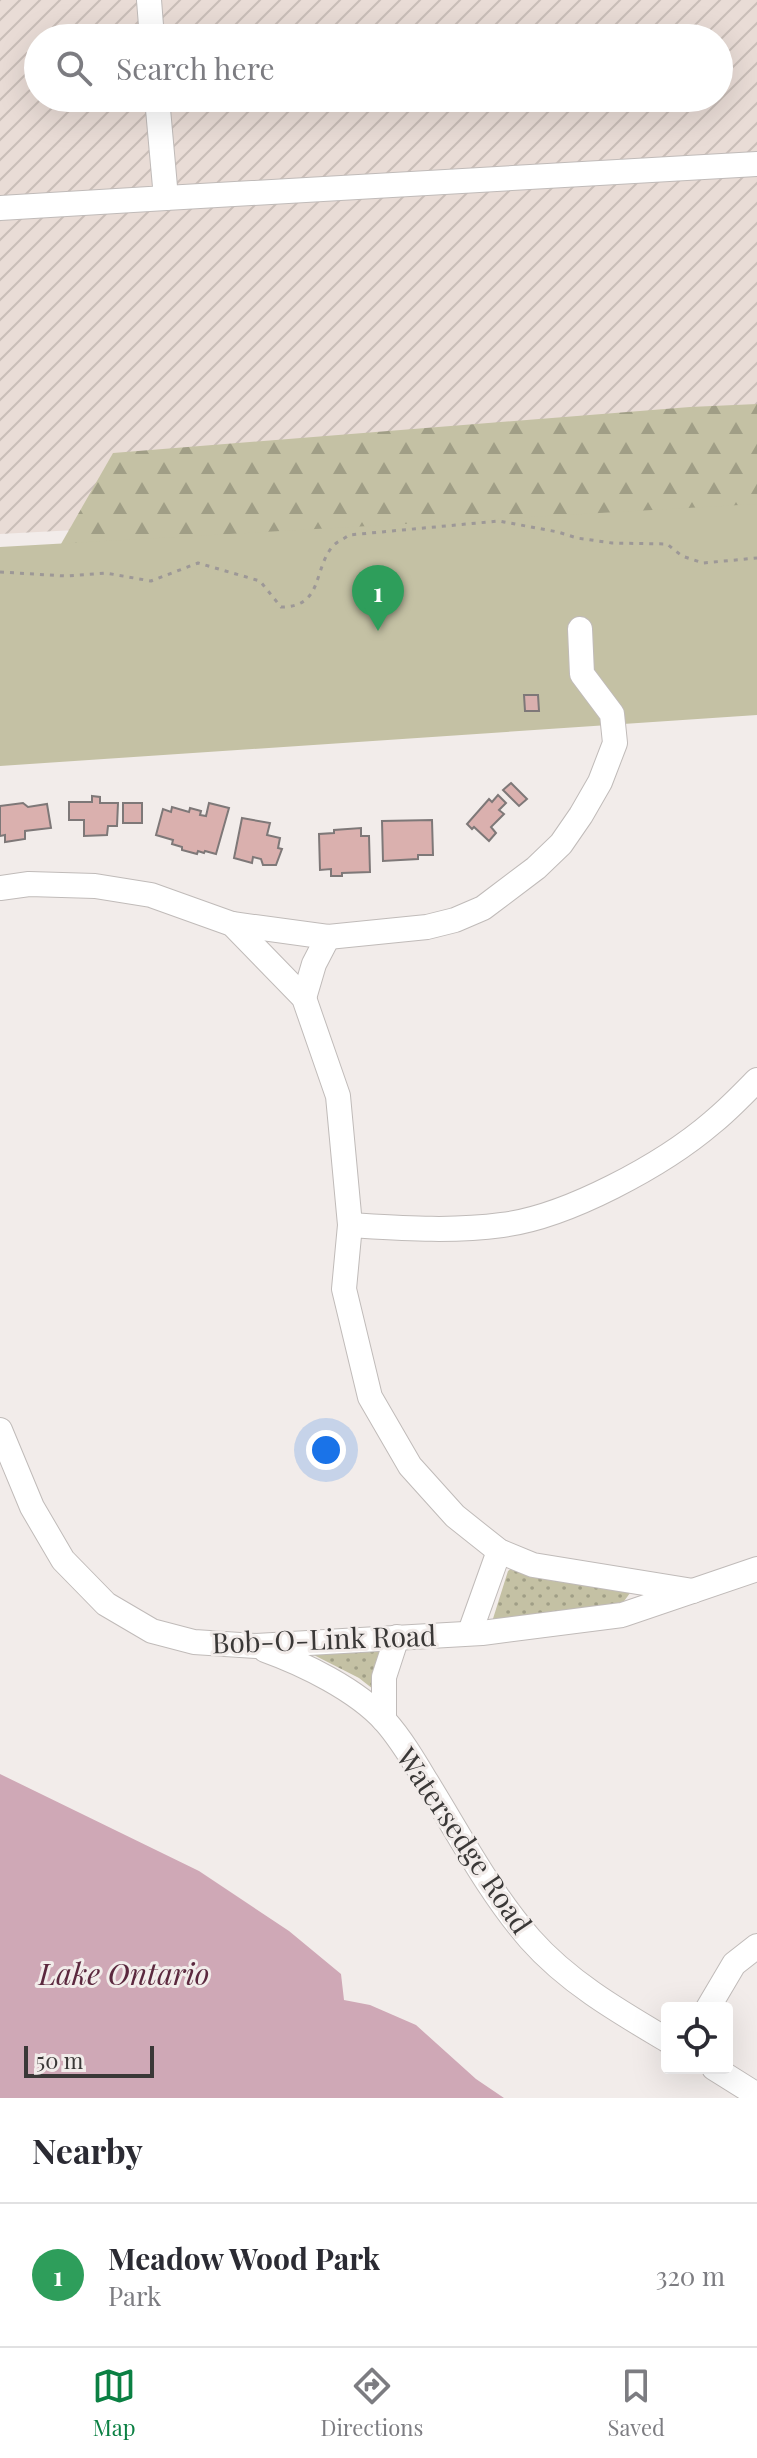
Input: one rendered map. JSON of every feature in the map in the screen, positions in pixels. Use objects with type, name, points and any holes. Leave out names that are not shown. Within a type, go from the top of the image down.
[{"type":"street","points":[[149,0],[151,24]]},
{"type":"street","points":[[158,112],[166,198]]},
{"type":"street","points":[[0,208],[757,164]]},
{"type":"street","points":[[0,888],[29,884],[95,886],[151,895],[232,924],[328,937],[427,927],[483,908],[536,868],[561,844],[600,782],[615,743],[612,714],[582,674],[580,629]]},
{"type":"street","points":[[232,924],[304,998],[338,1096],[350,1225],[344,1289],[370,1397],[410,1466],[455,1516],[499,1551],[533,1565],[693,1591]]},
{"type":"street","points":[[304,998],[314,964],[328,937]]},
{"type":"street","points":[[350,1225],[451,1229],[504,1225],[562,1210],[649,1167],[713,1123],[757,1080]]},
{"type":"street","name":"Bob-O-Link Road","points":[[0,1430],[32,1507],[63,1560],[106,1604],[152,1631],[194,1642],[256,1646],[470,1632],[622,1615],[757,1569]]},
{"type":"street","name":"Bob-O-Link Road","points":[[470,1632],[499,1551]]},
{"type":"street","name":"Watersedge Road","points":[[384,1720],[384,1677],[397,1637]]},
{"type":"street","name":"Watersedge Road","points":[[256,1646],[292,1659],[358,1697],[384,1720],[412,1758],[509,1912],[532,1941],[573,1979],[616,2010],[661,2036]]},
{"type":"street","points":[[712,2002],[734,1964],[757,1946]]},
{"type":"street","points":[[724,2074],[757,2095]]},
{"type":"path","points":[[0,572],[66,576],[106,573],[151,581],[198,563],[260,581],[281,607],[297,607],[310,597],[333,546],[349,535],[499,521],[612,543],[667,544],[682,556],[703,563],[757,558]]},
{"type":"shaded area","points":[[0,0],[757,0],[757,494],[0,534]]},
{"type":"green space","points":[[757,404],[757,547],[57,551],[113,453]]},
{"type":"green space","points":[[757,504],[757,715],[0,766],[0,547]]},
{"type":"green space","points":[[513,1567],[543,1578],[630,1593],[622,1604],[491,1625],[508,1571]]},
{"type":"green space","points":[[381,1648],[373,1689],[359,1678],[304,1650]]},
{"type":"water","name":"Lake Ontario","points":[[0,1774],[199,1871],[289,1931],[341,1974],[344,2000],[370,2005],[416,2025],[476,2079],[504,2098],[0,2098]]},
{"type":"building","points":[[524,695],[538,695],[539,711],[525,711]]},
{"type":"building","points":[[511,783],[527,799],[519,806],[503,790]]},
{"type":"building","points":[[498,795],[506,803],[499,810],[504,814],[491,827],[496,833],[489,841],[467,824],[489,799],[492,802]]},
{"type":"building","points":[[92,796],[100,797],[100,803],[118,803],[117,826],[108,826],[107,835],[84,836],[84,820],[69,820],[69,802],[92,802]]},
{"type":"building","points":[[23,803],[28,807],[47,804],[51,828],[25,831],[25,839],[5,842],[5,835],[0,836],[0,806]]},
{"type":"building","points":[[123,803],[142,803],[142,823],[123,823]]},
{"type":"building","points":[[209,803],[229,808],[216,854],[182,850],[182,847],[172,844],[173,840],[156,835],[163,809],[171,812],[172,807],[189,812],[190,808],[206,816]]},
{"type":"building","points":[[242,818],[270,823],[267,835],[280,838],[278,848],[282,849],[276,865],[263,865],[261,859],[253,857],[252,863],[234,858]]},
{"type":"building","points":[[432,820],[433,855],[383,861],[382,821]]},
{"type":"building","points":[[361,828],[361,836],[369,836],[370,872],[331,876],[331,869],[320,870],[319,834]]},
{"type":"place","name":"Meadow Wood Park","points":[[378,631]]}]
